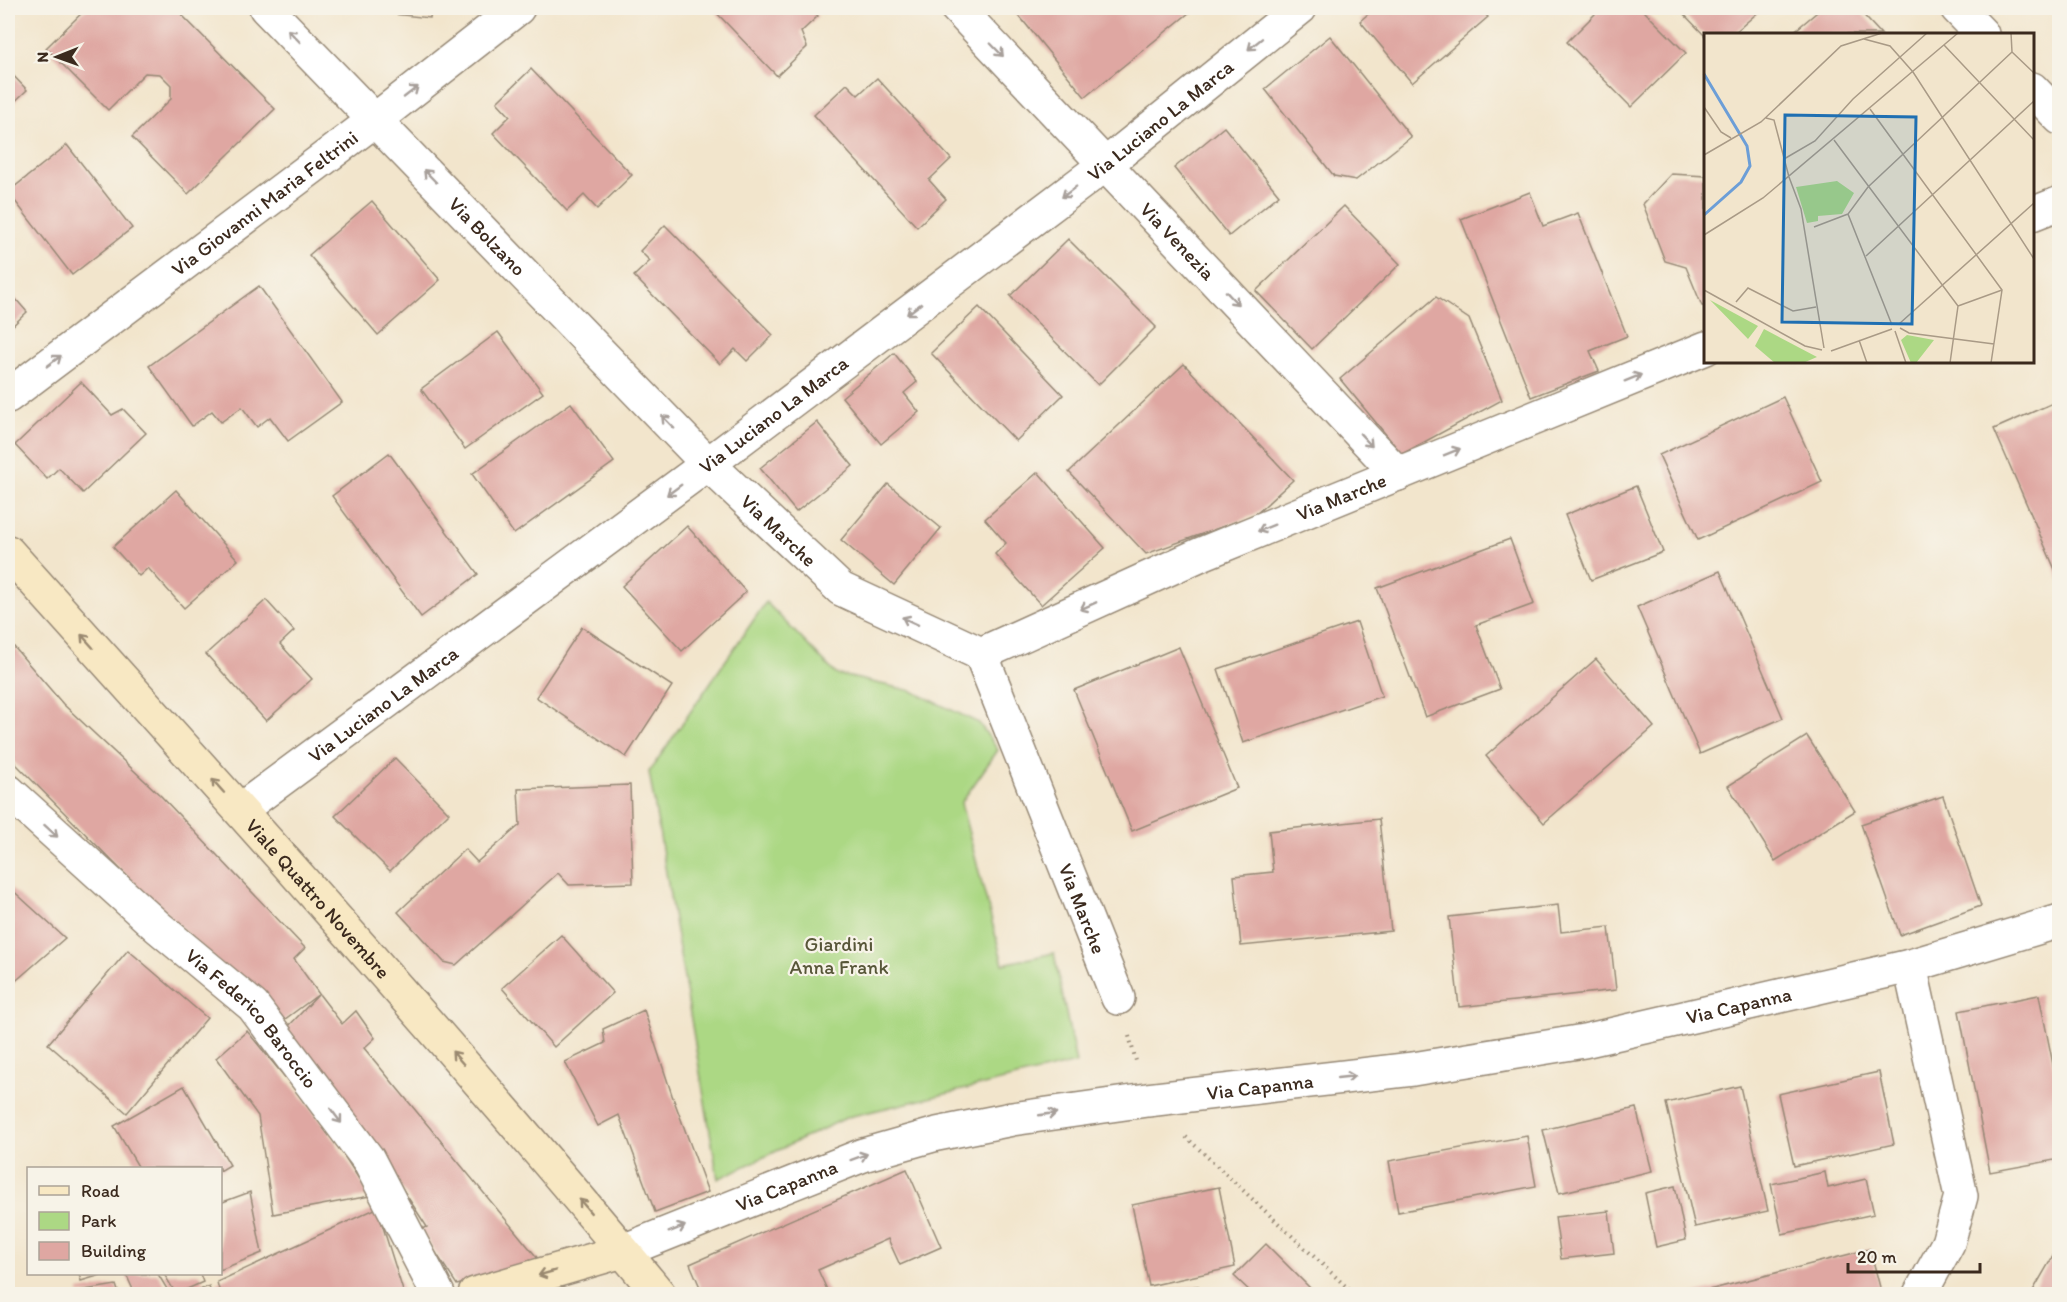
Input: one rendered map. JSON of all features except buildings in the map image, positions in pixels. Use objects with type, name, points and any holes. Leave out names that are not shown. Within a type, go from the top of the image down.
[{"type":"main road","name":"Viale Quattro Novembre","points":[[8,552],[240,810],[532,1142],[659,1294]]},
{"type":"main road","points":[[475,1294],[623,1251]]},
{"type":"street","name":"Via Bolzano","points":[[266,8],[708,464]]},
{"type":"street","name":"Via Giovanni Maria Feltrini","points":[[8,396],[375,120],[518,8]]},
{"type":"street","name":"Via Venezia","points":[[957,8],[1398,474]]},
{"type":"street","name":"Via Luciano La Marca","points":[[240,810],[708,464],[1106,164],[1300,8]]},
{"type":"street","points":[[1957,8],[1981,33]]},
{"type":"street","points":[[2034,91],[2060,118]]},
{"type":"street","points":[[2034,213],[2060,203]]},
{"type":"street","name":"Via Marche","points":[[981,654],[1200,555],[1704,349]]},
{"type":"street","name":"Via Marche","points":[[708,464],[841,589],[981,654],[1118,998]]},
{"type":"street","name":"Via Federico Baroccio","points":[[8,791],[158,927],[253,1006],[368,1159],[438,1294]]},
{"type":"street","name":"Via Capanna","points":[[623,1251],[863,1155],[937,1134],[1012,1119],[1147,1100],[1413,1070],[1584,1041],[1910,966],[2060,921]]},
{"type":"street","points":[[1910,966],[1961,1196],[1947,1243],[1920,1294]]},
{"type":"path","points":[[1118,998],[1147,1100],[1353,1294]]},
{"type":"green space","name":"Giardini Anna Frank","points":[[766,602],[836,674],[912,691],[979,723],[998,750],[961,803],[1003,964],[1054,953],[1076,1063],[848,1117],[718,1179],[649,772]]}]
